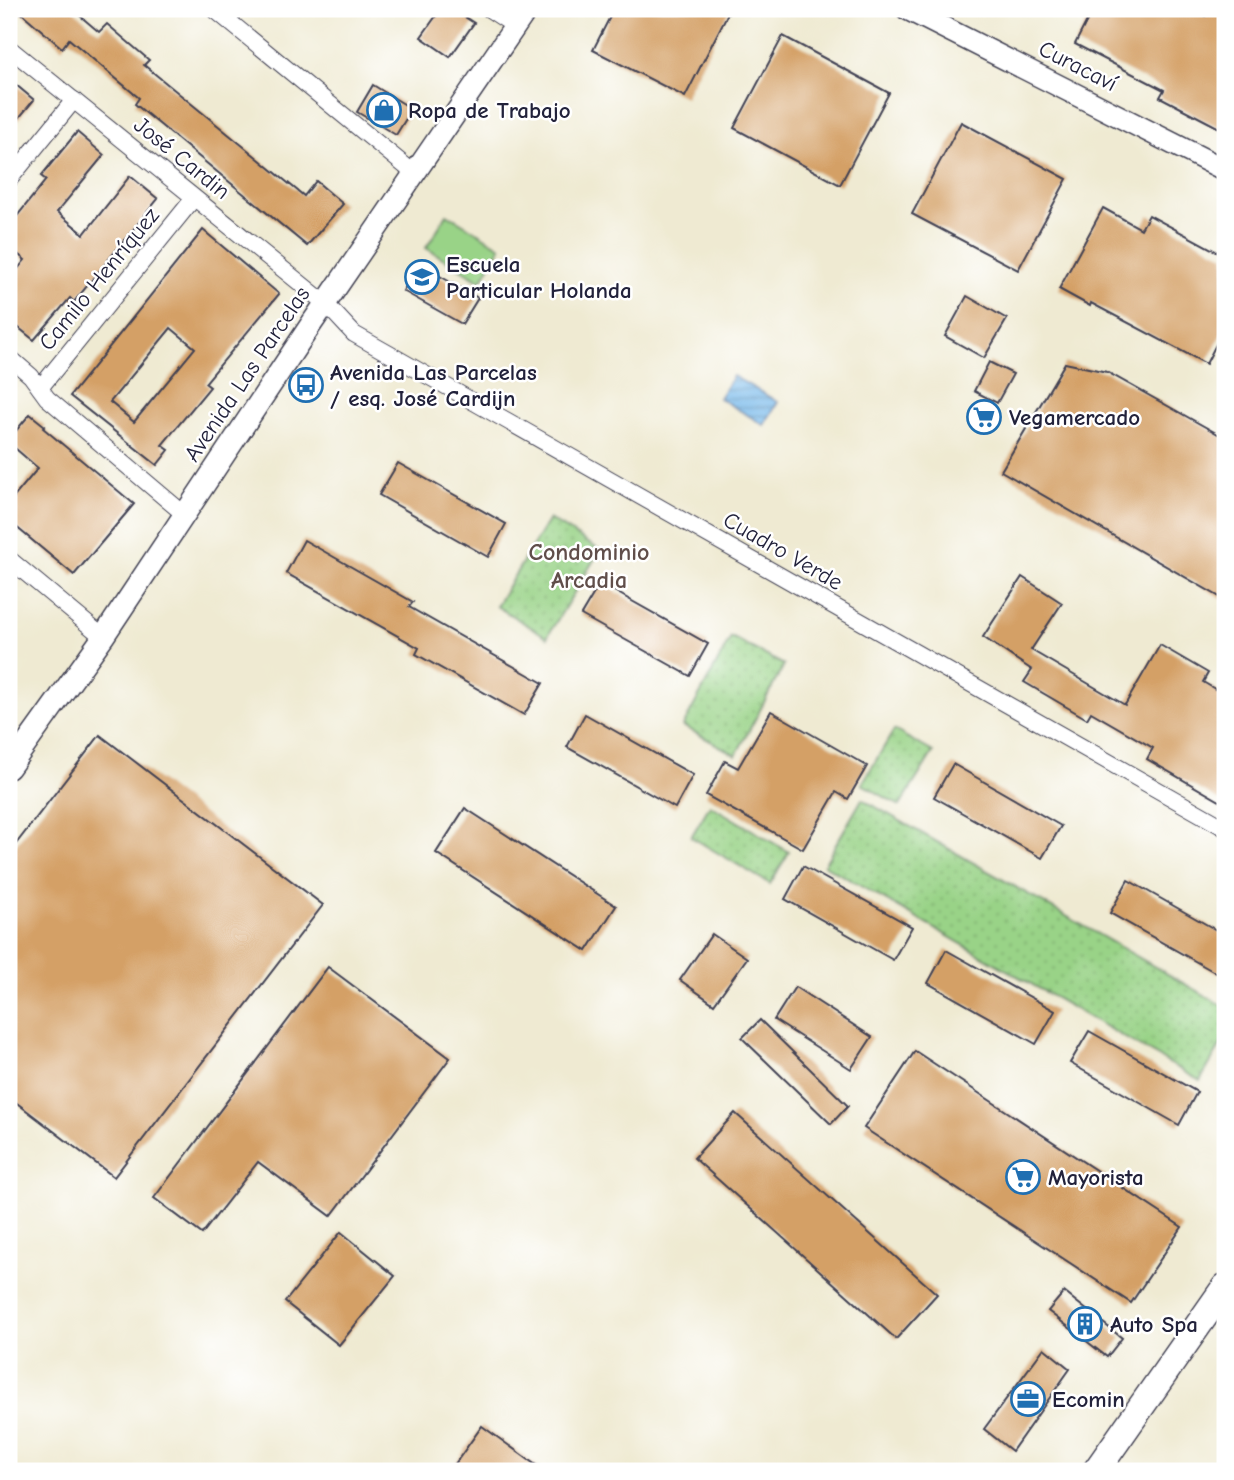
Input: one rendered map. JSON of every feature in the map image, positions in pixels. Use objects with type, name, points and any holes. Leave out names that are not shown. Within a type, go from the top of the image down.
[{"type":"main road","points":[[1096,1471],[1225,1287]]},
{"type":"street","points":[[214,9],[415,174]]},
{"type":"street","points":[[489,9],[521,17]]},
{"type":"street","name":"Curacaví","points":[[907,9],[1225,170]]},
{"type":"street","name":"Avenida Las Parcelas","points":[[9,768],[103,637],[521,17]]},
{"type":"street","name":"José Cardin","points":[[9,48],[326,304]]},
{"type":"street","points":[[9,180],[74,100]]},
{"type":"street","name":"Camilo Henríquez","points":[[40,388],[194,198]]},
{"type":"street","name":"Cuadro Verde","points":[[326,304],[354,334],[1225,828]]},
{"type":"street","points":[[9,357],[31,376],[47,398],[184,514]]},
{"type":"street","points":[[9,559],[103,637]]},
{"type":"green space","points":[[447,214],[501,247],[481,281],[426,248]]},
{"type":"green space","points":[[549,519],[600,550],[547,637],[496,606]]},
{"type":"green space","points":[[731,637],[784,665],[736,755],[683,726]]},
{"type":"green space","points":[[894,730],[933,752],[900,806],[862,784]]},
{"type":"green space","points":[[862,799],[1225,1007],[1225,1038],[1200,1081],[824,865]]},
{"type":"green space","points":[[710,805],[789,852],[770,884],[691,837]]},
{"type":"water","points":[[733,376],[778,402],[764,425],[719,398]]},
{"type":"building","points":[[17,9],[72,9],[99,32],[107,24],[149,60],[144,65],[304,196],[316,181],[343,204],[307,246],[135,104],[139,98],[69,39],[62,48]]},
{"type":"building","points":[[441,9],[452,9],[474,23],[450,57],[421,37]]},
{"type":"building","points":[[614,9],[730,9],[685,97],[593,50]]},
{"type":"building","points":[[1093,9],[1190,9],[1205,16],[1209,9],[1225,12],[1225,131],[1160,97],[1164,90],[1075,44]]},
{"type":"building","points":[[783,36],[889,93],[840,185],[734,128]]},
{"type":"building","points":[[9,79],[34,100],[9,130]]},
{"type":"building","name":"Ropa de Trabajo","points":[[373,85],[412,109],[396,135],[357,112]]},
{"type":"building","points":[[961,122],[1067,179],[1018,270],[912,214]]},
{"type":"building","points":[[77,132],[104,155],[57,212],[84,234],[130,176],[158,199],[74,302],[70,298],[34,340],[9,320],[9,280],[25,260],[9,247],[9,226],[46,180],[41,176]]},
{"type":"building","points":[[1103,208],[1141,229],[1149,215],[1225,256],[1225,327],[1206,364],[1059,289]]},
{"type":"building","points":[[203,230],[279,294],[205,383],[210,387],[162,445],[169,450],[157,465],[70,396]],"holes":[[[171,328],[195,348],[134,422],[110,402]]]},
{"type":"building","points":[[419,264],[478,298],[462,324],[403,291]]},
{"type":"building","points":[[967,296],[1007,319],[984,358],[945,336]]},
{"type":"building","points":[[989,362],[1013,374],[997,403],[974,391]]},
{"type":"building","points":[[1065,363],[1107,372],[1225,438],[1225,600],[1001,471]]},
{"type":"building","points":[[30,414],[134,504],[74,575],[9,521],[9,503],[38,468],[9,443],[9,439]]},
{"type":"building","points":[[398,463],[506,524],[488,557],[379,495]]},
{"type":"building","points":[[304,540],[413,602],[409,607],[543,683],[524,715],[416,654],[419,648],[286,573]]},
{"type":"building","points":[[1022,577],[1062,603],[1031,650],[1125,705],[1160,645],[1208,673],[1203,682],[1225,695],[1225,804],[1147,759],[1153,748],[1091,712],[1087,719],[1024,682],[1032,670],[983,637]]},
{"type":"building","points":[[600,583],[708,644],[690,676],[581,615]]},
{"type":"building","points":[[771,711],[867,766],[848,799],[836,792],[803,849],[706,795],[725,761],[738,768]]},
{"type":"building","points":[[585,714],[693,775],[675,808],[567,747]]},
{"type":"building","points":[[100,735],[323,905],[114,1177],[9,1097],[9,853]]},
{"type":"building","points":[[953,764],[1061,826],[1042,858],[934,797]]},
{"type":"building","points":[[465,808],[616,906],[587,951],[436,853]]},
{"type":"building","points":[[803,866],[912,927],[893,960],[785,899]]},
{"type":"building","points":[[1128,880],[1225,935],[1225,962],[1218,974],[1110,913]]},
{"type":"building","points":[[712,934],[747,958],[714,1004],[680,980]]},
{"type":"building","points":[[946,950],[1055,1011],[1036,1044],[928,983]]},
{"type":"building","points":[[328,967],[450,1058],[331,1216],[258,1162],[202,1234],[154,1198]]},
{"type":"building","points":[[795,987],[872,1037],[851,1069],[774,1020]]},
{"type":"building","points":[[760,1020],[848,1106],[831,1124],[742,1038]]},
{"type":"building","points":[[1089,1031],[1197,1092],[1179,1125],[1070,1063]]},
{"type":"building","name":"Mayorista","points":[[915,1051],[1182,1227],[1131,1303],[864,1128]]},
{"type":"building","points":[[735,1113],[937,1294],[896,1339],[694,1158]]},
{"type":"building","points":[[341,1232],[395,1276],[339,1345],[285,1302]]},
{"type":"building","name":"Auto Spa","points":[[1064,1292],[1122,1338],[1107,1357],[1048,1311]]},
{"type":"building","name":"Ecomin","points":[[1044,1348],[1070,1369],[1012,1451],[984,1429]]},
{"type":"building","points":[[482,1426],[544,1471],[450,1471]]},
{"type":"place","name":"Ropa de Trabajo","points":[[384,110]]},
{"type":"place","name":"Escuela Particular Holanda","points":[[422,277]]},
{"type":"place","name":"Avenida Las Parcelas / esq. José Cardijn","points":[[306,385]]},
{"type":"place","name":"Vegamercado","points":[[984,417]]},
{"type":"place","name":"Mayorista","points":[[1023,1177]]},
{"type":"place","name":"Auto Spa","points":[[1085,1324]]},
{"type":"place","name":"Ecomin","points":[[1028,1399]]},
{"type":"district","name":"Condominio Arcadia","points":[[589,566]]}]
